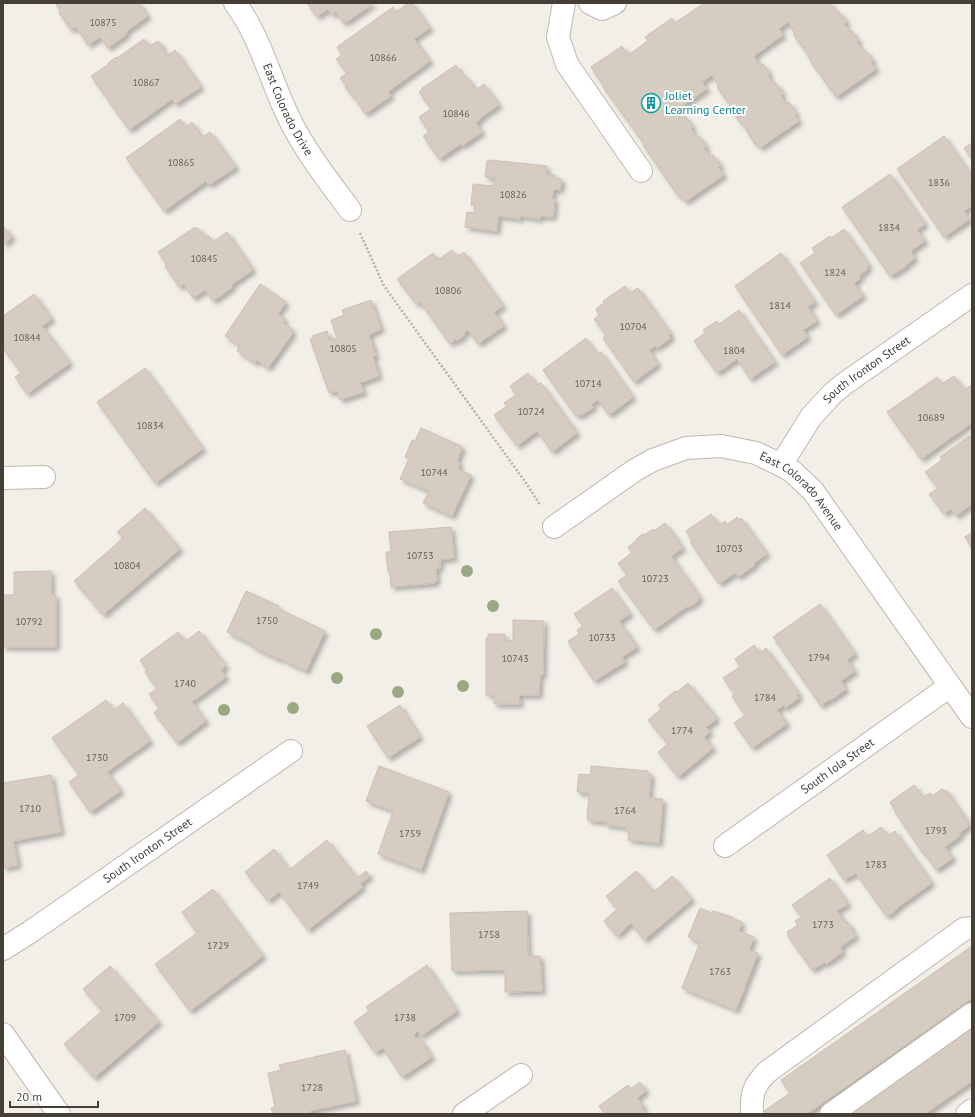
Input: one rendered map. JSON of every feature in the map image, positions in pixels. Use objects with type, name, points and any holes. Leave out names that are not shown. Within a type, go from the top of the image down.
[{"type":"street","name":"East Colorado Drive","points":[[235,3],[255,37],[288,117],[305,146],[350,210]]},
{"type":"street","points":[[564,3],[558,37],[567,64],[641,172]]},
{"type":"street","points":[[590,3],[602,9],[615,3]]},
{"type":"street","name":"South Ironton Street","points":[[781,465],[811,417],[832,394],[844,384],[972,295]]},
{"type":"street","name":"East Colorado Avenue","points":[[554,527],[653,460],[686,448],[721,446],[756,453],[792,472],[813,491],[972,717]]},
{"type":"street","points":[[3,478],[44,477]]},
{"type":"street","name":"South Iola Street","points":[[725,846],[950,686]]},
{"type":"street","name":"South Ironton Street","points":[[3,949],[36,928],[291,751]]},
{"type":"street","points":[[752,1114],[751,1101],[756,1083],[767,1072],[964,929],[972,928]]},
{"type":"street","points":[[831,1114],[972,1014]]},
{"type":"street","points":[[3,1034],[59,1114]]},
{"type":"street","points":[[464,1114],[521,1075]]},
{"type":"street","points":[[967,1114],[972,1110]]},
{"type":"path","points":[[350,210],[384,286],[521,477],[554,527]]},
{"type":"building","points":[[55,3],[139,3],[148,16],[126,32],[127,34],[108,48],[100,37],[88,45],[76,27],[71,30],[59,13],[61,12]]},
{"type":"building","points":[[307,3],[374,3],[347,22],[346,21],[343,23],[336,12],[332,15],[328,9],[317,17]]},
{"type":"building","points":[[408,3],[412,3],[430,28],[414,39],[430,61],[388,92],[391,96],[365,114],[357,101],[345,88],[347,87],[340,78],[347,73],[336,59],[342,55],[337,47],[393,7],[396,12]]},
{"type":"building","name":"Joliet Learning Center","points":[[704,3],[830,3],[837,13],[839,12],[847,22],[844,24],[850,32],[852,31],[859,41],[857,43],[863,51],[865,50],[873,60],[871,62],[876,69],[836,97],[793,34],[795,33],[788,22],[779,29],[783,35],[754,56],[760,66],[763,64],[770,74],[768,76],[774,85],[776,83],[783,94],[781,96],[786,104],[789,102],[799,121],[760,148],[756,143],[755,144],[743,124],[742,125],[732,111],[734,111],[717,87],[719,86],[712,75],[702,82],[707,89],[678,109],[693,127],[691,129],[697,137],[699,136],[707,147],[704,148],[710,157],[713,155],[721,166],[718,167],[724,175],[685,202],[680,195],[678,196],[643,145],[644,144],[603,87],[591,67],[622,46],[628,55],[648,41],[645,37],[672,18],[675,23]]},
{"type":"building","points":[[144,39],[150,46],[158,41],[163,46],[161,47],[167,56],[175,50],[201,87],[175,104],[172,99],[129,130],[91,76],[109,64],[108,63],[116,57],[117,58]]},
{"type":"building","points":[[456,65],[464,77],[466,76],[476,90],[484,84],[499,105],[480,118],[481,119],[476,123],[482,132],[462,146],[461,144],[439,159],[423,136],[429,132],[419,117],[431,109],[419,92],[422,90],[421,89]]},
{"type":"building","points":[[180,119],[186,127],[192,122],[202,137],[210,132],[236,167],[209,185],[206,181],[164,211],[126,158]]},
{"type":"building","points":[[944,136],[972,176],[972,188],[970,189],[972,191],[972,206],[964,211],[970,219],[944,237],[897,169]]},
{"type":"building","points":[[972,143],[972,159],[964,148]]},
{"type":"building","points":[[490,160],[547,166],[546,174],[555,175],[554,178],[562,179],[560,190],[554,189],[552,199],[555,199],[553,217],[540,216],[540,219],[520,216],[520,219],[498,216],[497,231],[465,227],[467,212],[474,213],[475,205],[471,205],[473,184],[493,186],[495,178],[485,177],[487,161]]},
{"type":"building","points":[[890,174],[925,224],[917,230],[925,241],[911,251],[915,258],[906,265],[907,266],[890,276],[842,207]]},
{"type":"building","points":[[3,226],[12,237],[3,245]]},
{"type":"building","points":[[195,227],[196,229],[198,228],[205,237],[208,235],[213,242],[227,232],[253,270],[231,285],[233,287],[213,301],[205,290],[193,298],[184,284],[179,287],[165,266],[167,265],[158,252]]},
{"type":"building","points":[[844,229],[869,265],[867,266],[868,269],[859,276],[861,278],[854,283],[863,296],[836,315],[800,263],[815,253],[812,248]]},
{"type":"building","points":[[452,250],[457,257],[464,252],[503,306],[494,312],[504,326],[478,344],[468,330],[463,334],[465,335],[457,341],[456,339],[450,344],[420,302],[416,304],[397,279],[433,253],[438,260]]},
{"type":"building","points":[[781,253],[815,302],[808,307],[817,321],[803,330],[808,337],[782,355],[735,286]]},
{"type":"building","points":[[260,284],[286,302],[278,314],[285,319],[283,323],[293,330],[291,332],[293,333],[268,368],[257,360],[255,363],[237,351],[240,346],[225,336]]},
{"type":"building","points":[[625,286],[630,293],[638,288],[671,334],[669,336],[671,338],[657,348],[655,346],[649,350],[658,364],[634,382],[603,338],[606,335],[594,319],[599,315],[596,309],[605,302],[603,301]]},
{"type":"building","points":[[34,294],[52,319],[42,326],[70,363],[27,394],[15,377],[21,373],[3,348],[3,316]]},
{"type":"building","points":[[371,300],[381,329],[369,335],[376,356],[373,357],[379,376],[360,383],[364,392],[340,400],[337,391],[329,393],[310,339],[313,339],[312,336],[327,331],[329,340],[337,338],[331,320],[344,315],[342,310]]},
{"type":"building","points":[[739,310],[775,362],[750,379],[737,359],[717,373],[694,341],[705,333],[703,330],[717,321],[719,324]]},
{"type":"building","points":[[586,338],[598,355],[601,352],[633,397],[609,415],[598,400],[591,404],[594,407],[580,416],[579,414],[576,416],[543,370]]},
{"type":"building","points":[[145,368],[203,449],[155,483],[97,402]]},
{"type":"building","points":[[528,373],[537,385],[541,383],[577,433],[552,452],[537,431],[517,446],[494,415],[507,406],[504,403],[516,395],[510,386]]},
{"type":"building","points":[[954,376],[964,390],[972,385],[972,423],[921,459],[887,412],[937,377],[942,384]]},
{"type":"building","points":[[421,428],[461,446],[462,448],[457,461],[460,463],[458,469],[471,475],[452,516],[423,503],[429,491],[400,479],[409,459],[405,457],[412,440],[415,441]]},
{"type":"building","points":[[972,434],[972,504],[956,516],[951,509],[944,514],[929,494],[938,488],[925,472],[942,460],[940,457]]},
{"type":"building","points":[[145,508],[180,549],[103,615],[74,581],[123,538],[117,532]]},
{"type":"building","points":[[711,514],[719,526],[725,521],[727,525],[737,517],[739,520],[741,518],[767,554],[738,577],[735,573],[719,584],[690,542],[692,541],[686,531]]},
{"type":"building","points":[[665,523],[683,548],[671,556],[700,597],[697,602],[689,607],[686,607],[654,630],[618,581],[627,575],[618,563],[632,553],[628,547],[637,540],[636,539],[653,529],[654,531]]},
{"type":"building","points":[[451,527],[454,558],[440,560],[440,568],[436,568],[437,581],[435,581],[435,583],[391,587],[386,552],[391,552],[389,532]]},
{"type":"building","points":[[972,532],[972,548],[965,537]]},
{"type":"building","points":[[51,571],[51,595],[56,595],[56,647],[3,647],[3,595],[14,595],[14,572]]},
{"type":"building","points":[[612,588],[630,614],[619,621],[637,647],[622,657],[625,662],[594,681],[568,641],[579,634],[577,630],[583,626],[574,614]]},
{"type":"building","points":[[246,591],[279,606],[277,608],[325,631],[306,671],[251,646],[252,644],[227,632]]},
{"type":"building","points":[[820,604],[855,654],[847,660],[855,671],[841,681],[846,689],[821,706],[773,637]]},
{"type":"building","points":[[513,620],[544,621],[543,675],[540,675],[539,695],[519,695],[520,704],[494,704],[494,695],[486,695],[486,638],[488,638],[488,634],[505,634],[505,640],[513,641]]},
{"type":"building","points":[[199,631],[226,666],[221,670],[226,677],[192,702],[206,721],[177,743],[154,713],[159,708],[149,694],[157,689],[145,672],[147,670],[140,660],[178,632],[185,642]]},
{"type":"building","points":[[754,645],[760,653],[766,648],[799,694],[797,695],[799,698],[785,708],[784,705],[777,710],[787,724],[752,748],[734,723],[745,715],[732,696],[735,695],[723,678],[740,667],[735,659]]},
{"type":"building","points":[[688,683],[716,717],[716,720],[706,727],[710,732],[704,737],[713,748],[678,777],[658,752],[668,744],[648,720],[661,709],[658,705],[675,691],[677,692]]},
{"type":"building","points":[[106,700],[113,710],[123,703],[150,741],[107,772],[121,791],[90,812],[69,782],[79,775],[52,738]]},
{"type":"building","points":[[400,705],[420,737],[388,758],[367,726]]},
{"type":"building","points":[[379,766],[449,792],[421,870],[378,854],[393,811],[366,801]]},
{"type":"building","points":[[591,766],[648,771],[648,774],[651,774],[649,798],[663,799],[659,843],[628,840],[629,832],[626,832],[626,827],[606,825],[607,822],[587,820],[589,793],[577,792],[579,774],[590,775]]},
{"type":"building","points":[[51,775],[61,832],[13,841],[18,865],[3,868],[3,783]]},
{"type":"building","points":[[914,785],[923,797],[930,793],[932,796],[942,789],[944,791],[946,790],[970,825],[959,834],[960,836],[945,847],[953,858],[936,870],[925,854],[924,855],[890,802]]},
{"type":"building","points":[[881,827],[888,836],[895,831],[932,883],[891,914],[886,916],[856,873],[844,880],[827,855],[863,830],[867,837]]},
{"type":"building","points":[[327,840],[357,878],[366,871],[370,876],[360,884],[363,887],[308,930],[279,892],[268,901],[245,872],[274,849],[289,870]]},
{"type":"building","points":[[636,871],[654,892],[672,876],[692,899],[644,940],[631,923],[617,936],[604,921],[617,909],[606,896]]},
{"type":"building","points":[[830,878],[848,904],[837,911],[852,928],[851,929],[856,936],[840,947],[843,952],[826,964],[825,962],[812,970],[787,935],[789,934],[787,932],[798,925],[795,921],[802,917],[792,905]]},
{"type":"building","points":[[213,889],[263,956],[190,1011],[155,964],[197,933],[182,912]]},
{"type":"building","points":[[700,908],[712,913],[713,911],[732,917],[742,922],[739,931],[754,937],[749,950],[758,953],[736,1010],[682,988],[700,942],[688,937]]},
{"type":"building","points":[[527,911],[528,956],[540,956],[542,991],[505,992],[505,970],[452,971],[450,913]]},
{"type":"building","points":[[972,946],[972,998],[807,1114],[767,1114],[764,1111],[790,1093],[781,1080]]},
{"type":"building","points":[[427,965],[457,1011],[421,1036],[418,1031],[414,1035],[416,1039],[419,1037],[432,1057],[402,1077],[383,1048],[375,1053],[354,1022],[369,1011],[366,1007]]},
{"type":"building","points":[[110,966],[159,1022],[94,1078],[64,1044],[102,1011],[83,989]]},
{"type":"building","points":[[972,1027],[972,1081],[925,1114],[849,1114]]},
{"type":"building","points":[[345,1050],[356,1101],[310,1111],[311,1114],[273,1114],[271,1108],[275,1107],[268,1073],[281,1070],[279,1065]]},
{"type":"building","points":[[640,1082],[646,1091],[637,1098],[647,1114],[605,1114],[599,1106],[628,1085],[631,1089]]},
{"type":"place","name":"Joliet Learning Center","points":[[651,103]]}]
